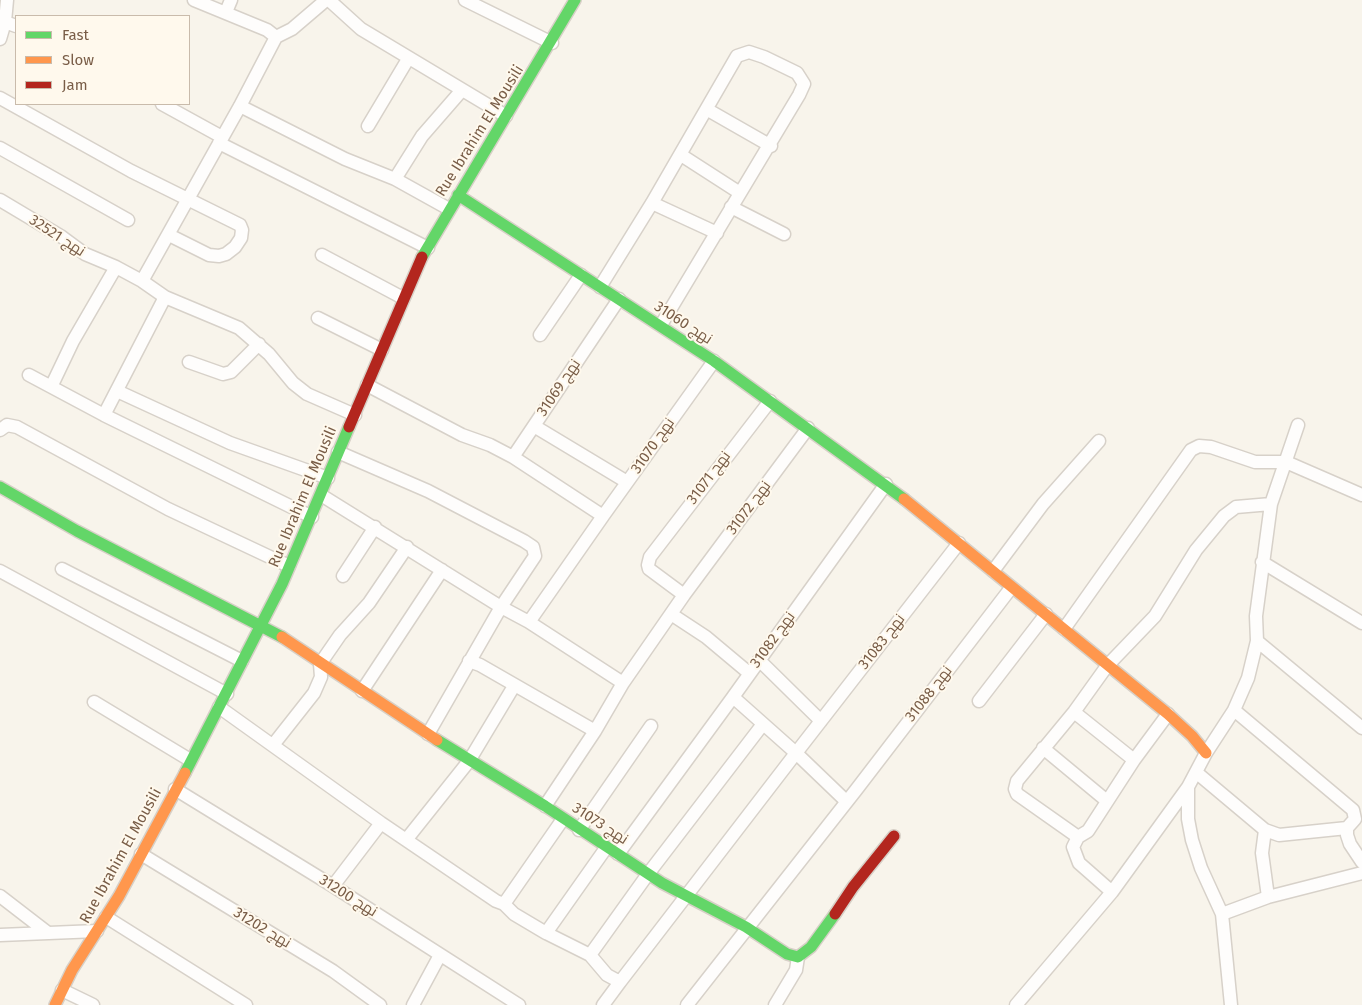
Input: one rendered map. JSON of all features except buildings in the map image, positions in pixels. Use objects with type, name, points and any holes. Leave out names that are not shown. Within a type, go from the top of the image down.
[{"type":"street","points":[[0,39],[7,23],[7,0]]},
{"type":"street","points":[[194,0],[228,6],[276,36]]},
{"type":"street","points":[[142,280],[240,106],[276,36],[292,29],[327,0],[361,29],[408,59],[506,116]]},
{"type":"street","points":[[465,0],[552,43]]},
{"type":"street","name":"Rue Ibrahim El Mousili","points":[[55,1005],[141,854],[227,694],[312,517],[403,298],[428,248],[449,209],[552,43],[575,0]]},
{"type":"street","points":[[600,287],[708,110],[731,66],[742,53],[749,52],[764,57],[797,73],[804,84],[771,146],[731,207],[661,325]]},
{"type":"street","points":[[368,126],[408,59]]},
{"type":"street","points":[[395,179],[422,136],[462,90]]},
{"type":"street","points":[[0,98],[53,129],[187,200],[240,225],[242,230],[241,238],[231,251],[218,256],[209,255],[169,235]]},
{"type":"street","points":[[164,105],[220,140],[428,248]]},
{"type":"street","points":[[240,106],[345,159],[395,179],[449,209]]},
{"type":"street","points":[[708,110],[771,146]]},
{"type":"street","points":[[0,148],[128,220]]},
{"type":"street","points":[[681,155],[740,193]]},
{"type":"street","name":"نهج 31060","points":[[458,195],[714,361],[886,484],[959,543]]},
{"type":"street","name":"نهج 32521","points":[[0,200],[62,236],[84,254],[142,280],[164,297],[239,328],[258,344],[293,383],[307,394],[355,415]]},
{"type":"street","points":[[652,203],[717,233]]},
{"type":"street","points":[[731,207],[784,234]]},
{"type":"street","points":[[322,256],[403,298]]},
{"type":"street","points":[[52,385],[74,341],[116,267]]},
{"type":"street","points":[[540,335],[582,275]]},
{"type":"street","points":[[104,415],[164,297]]},
{"type":"street","name":"نهج 31069","points":[[513,457],[619,299]]},
{"type":"street","points":[[318,318],[382,350]]},
{"type":"street","points":[[190,362],[223,374],[231,372],[258,344]]},
{"type":"street","name":"نهج 31070","points":[[529,622],[714,361]]},
{"type":"street","points":[[29,374],[104,415],[312,517]]},
{"type":"street","points":[[367,385],[462,435],[490,445],[513,457],[603,516]]},
{"type":"street","points":[[117,391],[230,443],[328,478]]},
{"type":"street","name":"نهج 31071","points":[[687,591],[649,569],[650,557],[770,401]]},
{"type":"street","points":[[0,430],[7,425],[17,427],[168,510],[289,566]]},
{"type":"street","points":[[1016,1005],[1112,892],[1188,787],[1206,753],[1234,710],[1248,678],[1257,641],[1256,616],[1271,504],[1298,425]]},
{"type":"street","points":[[534,426],[627,482]]},
{"type":"street","name":"نهج 31072","points":[[546,806],[623,683],[670,614],[808,428]]},
{"type":"street","points":[[993,571],[1043,504],[1099,441]]},
{"type":"street","points":[[1064,629],[1191,450],[1199,446],[1211,447],[1255,462],[1286,462],[1362,494]]},
{"type":"street","points":[[338,452],[428,491],[533,548],[535,552],[533,560],[501,607],[428,734]]},
{"type":"street","name":"نهج 31082","points":[[546,933],[733,697],[886,484]]},
{"type":"street","name":"نهج 31073","points":[[0,487],[77,532],[260,623],[469,761],[546,806],[579,830],[648,874],[746,928],[787,954],[798,956]]},
{"type":"street","points":[[321,495],[501,607],[529,622],[623,683]]},
{"type":"street","points":[[1078,837],[1025,800],[1015,789],[1020,776],[1074,712],[1107,666],[1155,616],[1196,550],[1224,516],[1236,507],[1271,504]]},
{"type":"street","points":[[343,576],[375,527]]},
{"type":"street","points":[[959,543],[1168,714],[1192,736],[1206,753]]},
{"type":"street","name":"نهج 31083","points":[[796,753],[959,543]]},
{"type":"street","points":[[273,746],[314,693],[321,677],[320,664],[340,635],[369,603],[407,547]]},
{"type":"street","points":[[1262,562],[1362,623]]},
{"type":"street","points":[[62,569],[242,661]]},
{"type":"street","points":[[362,691],[442,570]]},
{"type":"street","points":[[0,571],[227,694]]},
{"type":"street","name":"نهج 31088","points":[[687,1005],[1012,588]]},
{"type":"street","points":[[670,614],[706,637],[749,673]]},
{"type":"street","points":[[979,701],[1046,614]]},
{"type":"street","points":[[1257,641],[1361,723]]},
{"type":"street","points":[[759,660],[821,721]]},
{"type":"street","points":[[469,661],[480,665],[594,731]]},
{"type":"street","points":[[406,840],[469,761],[514,686]]},
{"type":"street","points":[[733,697],[846,801]]},
{"type":"street","points":[[94,702],[190,760]]},
{"type":"street","points":[[220,707],[381,823],[496,901],[504,904],[514,914],[546,933],[590,955],[607,975],[620,982]]},
{"type":"street","points":[[1197,773],[1265,830],[1279,835],[1347,828],[1355,819],[1353,810],[1234,710]]},
{"type":"street","points":[[1074,712],[1134,760]]},
{"type":"street","points":[[1112,892],[1079,863],[1074,848],[1078,837],[1088,831],[1134,760],[1168,714]]},
{"type":"street","points":[[590,955],[648,874],[763,724]]},
{"type":"street","points":[[579,830],[651,726]]},
{"type":"street","points":[[1043,748],[1107,800]]},
{"type":"street","points":[[603,1005],[796,753]]},
{"type":"street","points":[[1188,787],[1188,819],[1192,840],[1201,868],[1222,914],[1231,1005]]},
{"type":"street","name":"نهج 31200","points":[[175,789],[333,886],[520,1005]]},
{"type":"street","points":[[504,904],[563,819]]},
{"type":"street","points":[[333,886],[381,823]]},
{"type":"street","points":[[1347,828],[1350,844],[1362,862]]},
{"type":"street","points":[[1265,830],[1262,853],[1268,898]]},
{"type":"street","points":[[775,1005],[796,970],[798,956],[811,947],[827,927],[853,887],[894,836]]},
{"type":"street","name":"نهج 31202","points":[[141,854],[333,971],[380,1005]]},
{"type":"street","points":[[1222,914],[1268,898],[1362,873]]},
{"type":"street","points":[[0,896],[48,933]]},
{"type":"street","points":[[106,917],[246,1005]]},
{"type":"street","points":[[0,935],[97,931]]},
{"type":"street","points":[[412,1005],[440,955]]},
{"type":"street","points":[[62,990],[93,1005]]},
{"type":"traffic: fast","points":[[422,257],[575,0]]},
{"type":"traffic: fast","points":[[458,195],[714,361],[904,499]]},
{"type":"traffic: fast","points":[[185,773],[282,584],[349,427]]},
{"type":"traffic: fast","points":[[0,487],[77,531],[282,637]]},
{"type":"traffic: fast","points":[[437,740],[545,806],[662,883],[746,927],[787,954],[798,957],[811,947],[835,914]]},
{"type":"traffic: slow","points":[[904,499],[1168,714],[1192,736],[1206,753]]},
{"type":"traffic: slow","points":[[282,637],[437,740]]},
{"type":"traffic: slow","points":[[55,1005],[72,970],[119,896],[185,773]]},
{"type":"traffic: jam","points":[[349,427],[422,257]]},
{"type":"traffic: jam","points":[[835,914],[853,887],[894,836]]}]
